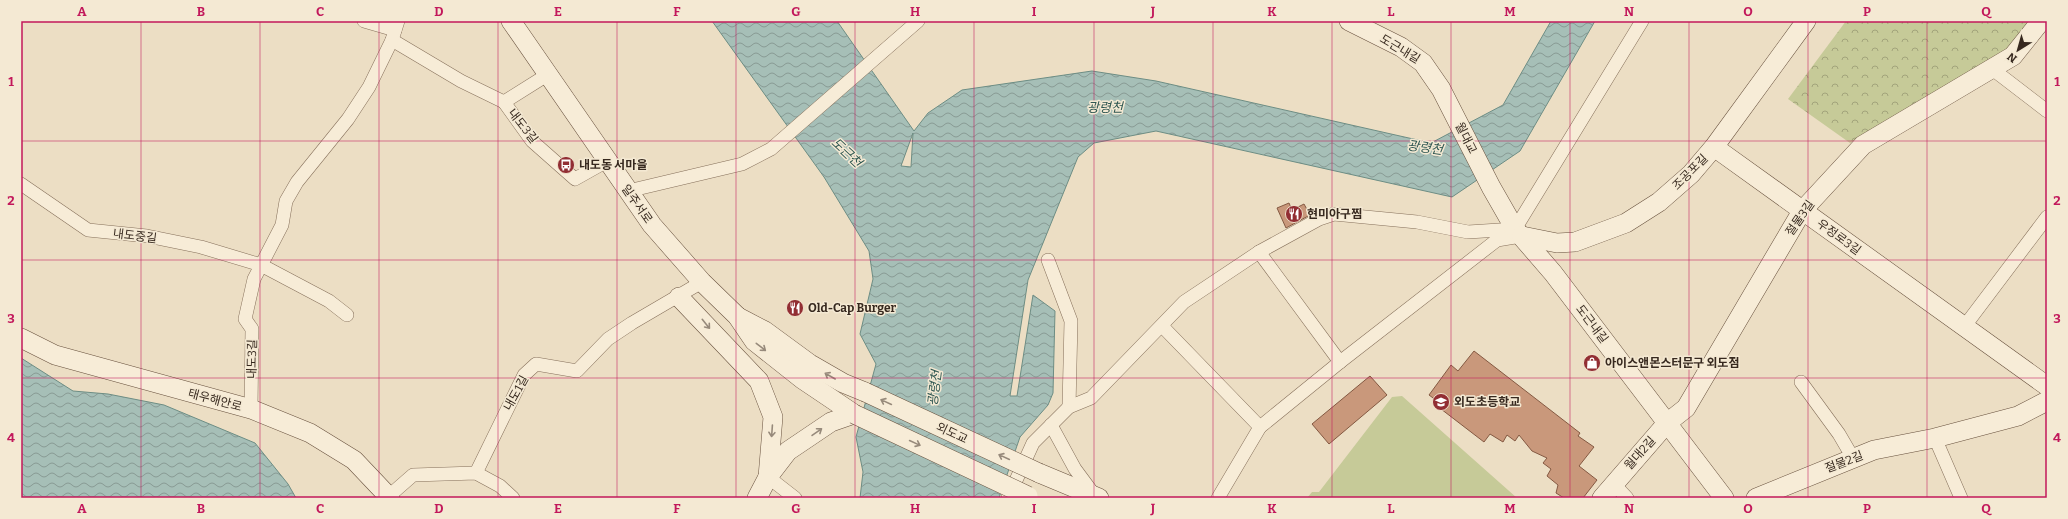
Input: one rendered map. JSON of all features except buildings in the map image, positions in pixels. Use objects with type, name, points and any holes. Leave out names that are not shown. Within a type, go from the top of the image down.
[{"type":"street","name":"내도3길","points":[[364,21],[395,31],[461,81],[504,102],[532,141],[575,178],[607,161]]},
{"type":"street","name":"일주서로","points":[[511,21],[546,75],[652,225],[702,282],[737,316],[754,341],[802,379],[854,414]]},
{"type":"street","points":[[628,191],[742,164],[771,149],[892,42],[918,21]]},
{"type":"street","name":"도근내길","points":[[1349,21],[1401,47],[1423,63],[1441,89]]},
{"type":"street","points":[[1218,498],[1260,427],[1340,362],[1497,240],[1519,232],[1642,21]]},
{"type":"street","name":"조공포길","points":[[1519,232],[1557,243],[1575,242],[1626,223],[1659,202],[1692,174],[1714,147],[1806,21]]},
{"type":"street","name":"절물3길","points":[[1667,423],[1686,408],[1802,211],[1863,145],[2013,56],[2041,21]]},
{"type":"street","name":"내도3길","points":[[250,409],[252,330],[244,319],[254,278],[282,225],[286,201],[297,182],[348,119],[369,87],[395,31]]},
{"type":"street","points":[[1991,68],[2047,111]]},
{"type":"street","points":[[504,102],[546,75]]},
{"type":"street","name":"월대교","points":[[1441,89],[1491,187]]},
{"type":"street","name":"우정로3길","points":[[1714,147],[2047,386]]},
{"type":"street","name":"내도중길","points":[[21,184],[88,230],[147,236],[201,247],[261,265]]},
{"type":"street","name":"도근내길","points":[[1491,187],[1519,232],[1553,273],[1724,498]]},
{"type":"street","points":[[1008,498],[1033,443],[1069,407],[1091,398],[1184,302],[1259,252],[1319,219],[1334,214],[1424,222],[1468,232],[1519,232]]},
{"type":"street","points":[[1964,326],[2047,217]]},
{"type":"street","points":[[1259,252],[1340,362]]},
{"type":"street","points":[[1048,260],[1071,322],[1069,407]]},
{"type":"street","points":[[261,265],[329,301],[347,315]]},
{"type":"street","name":"내도1길","points":[[476,473],[524,375],[536,364],[577,371],[608,339],[632,323],[679,297],[702,282]]},
{"type":"street","points":[[679,297],[759,381],[773,417],[768,477]]},
{"type":"street","name":"일주서로","points":[[737,316],[765,331],[810,364],[842,383],[865,392]]},
{"type":"street","points":[[1162,326],[1260,427]]},
{"type":"street","name":"태우해안로","points":[[21,338],[55,355],[250,409],[316,436],[354,460],[389,497]]},
{"type":"street","points":[[1801,382],[1839,434],[1853,458]]},
{"type":"street","name":"외도교","points":[[865,392],[1039,473],[1097,497]]},
{"type":"street","name":"절물2길","points":[[1756,498],[1874,450],[1935,438],[2018,416],[2047,401]]},
{"type":"street","points":[[757,498],[768,477],[788,451],[831,422],[854,414]]},
{"type":"street","name":"외도교","points":[[854,414],[1030,497]]},
{"type":"street","name":"월대2길","points":[[1627,498],[1608,491],[1667,423]]},
{"type":"street","points":[[1051,425],[1075,469],[1097,497]]},
{"type":"street","points":[[1935,438],[1961,498]]},
{"type":"street","points":[[389,497],[413,475],[476,473],[500,486],[513,498]]},
{"type":"street","points":[[768,477],[795,498]]},
{"type":"green space","points":[[1846,21],[2030,21],[2006,52],[1850,143],[1788,99]]},
{"type":"green space","points":[[1402,396],[1517,498],[1307,498],[1312,492],[1319,492],[1392,397]]},
{"type":"water","points":[[712,21],[837,21],[914,131],[928,113],[962,90],[1092,71],[1156,81],[1431,143],[1503,105],[1551,21],[1595,21],[1520,151],[1452,197],[1156,131],[1094,143],[1078,157],[1028,280],[1010,396],[1017,396],[1033,295],[1055,311],[1053,393],[1048,405],[1020,437],[999,498],[860,498],[863,472],[856,437],[876,364],[860,334],[873,279],[869,251],[824,177]],"holes":[[[913,133],[911,167],[901,166]]]},
{"type":"water","points":[[21,358],[73,391],[108,394],[164,405],[255,443],[288,484],[296,498],[21,498]]},
{"type":"place","name":"내도동 서마을","points":[[566,165]]},
{"type":"place","name":"현미아구찜","points":[[1294,214]]},
{"type":"place","name":"Old-Cap Burger","points":[[795,308]]},
{"type":"place","name":"아이스앤몬스터문구 외도점","points":[[1592,363]]},
{"type":"place","name":"외도초등학교","points":[[1441,402]]},
{"type":"water label","name":"광령천","points":[[1105,107]]},
{"type":"water label","name":"광령천","points":[[1425,147]]},
{"type":"water label","name":"도근천","points":[[847,152]]},
{"type":"water label","name":"광령천","points":[[934,388]]}]
